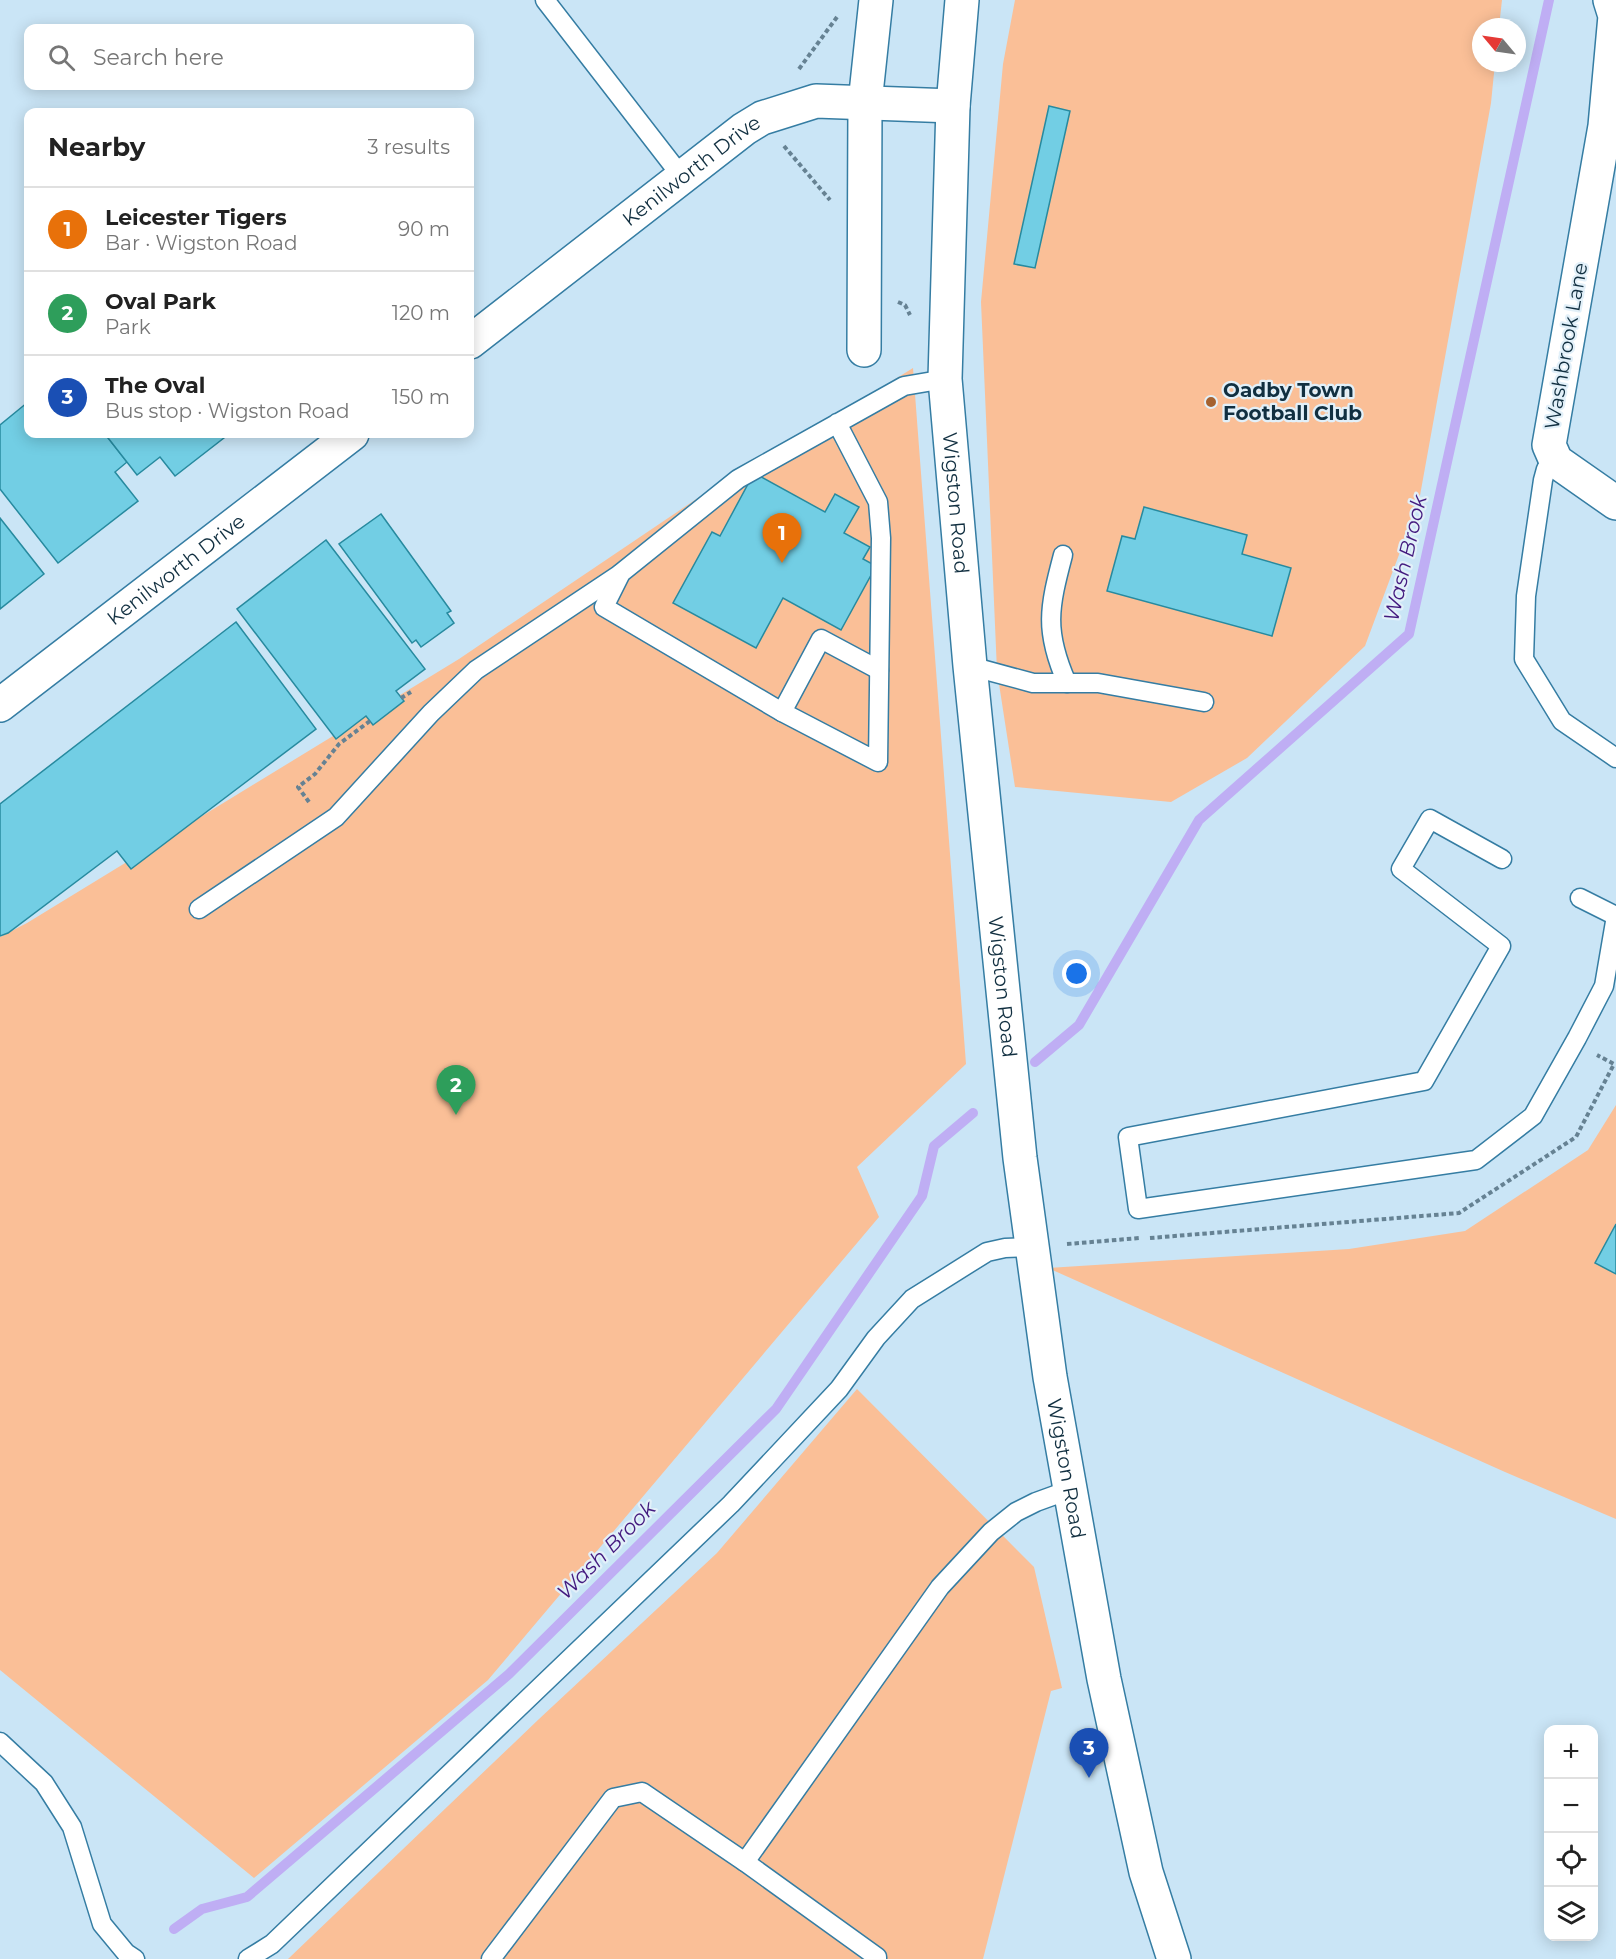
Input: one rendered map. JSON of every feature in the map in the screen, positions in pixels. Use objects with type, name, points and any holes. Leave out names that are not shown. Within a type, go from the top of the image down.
[{"type":"main road","points":[[864,350],[865,103],[876,0]]},
{"type":"main road","name":"Wigston Road","points":[[962,0],[953,106],[945,379],[970,666],[1020,1158],[1050,1377],[1104,1679],[1146,1872],[1174,1959]]},
{"type":"main road","name":"Washbrook Lane","points":[[1556,461],[1550,445],[1605,126],[1615,16],[1610,0]]},
{"type":"main road","name":"Kenilworth Drive","points":[[474,339],[744,129],[762,118],[816,101],[953,106]]},
{"type":"main road","name":"Kenilworth Drive","points":[[0,705],[347,438]]},
{"type":"main road","points":[[1556,461],[1616,503]]},
{"type":"lane","points":[[545,0],[682,177]]},
{"type":"lane","points":[[199,909],[336,817],[431,713],[476,670],[621,573],[738,479],[904,386],[945,379]]},
{"type":"lane","points":[[621,573],[604,607],[782,712],[878,762],[881,538],[878,502],[837,423]]},
{"type":"lane","points":[[1556,461],[1546,470],[1543,480],[1526,596],[1524,659],[1562,721],[1616,758]]},
{"type":"lane","points":[[1063,555],[1051,603],[1049,625],[1053,647],[1067,683]]},
{"type":"lane","points":[[782,712],[821,639],[879,670]]},
{"type":"lane","points":[[970,666],[1033,683],[1098,683],[1204,702]]},
{"type":"lane","points":[[1502,859],[1430,819],[1401,869],[1501,946],[1424,1081],[1128,1137],[1138,1209],[1476,1160],[1533,1116],[1604,986],[1616,916],[1580,898]]},
{"type":"lane","points":[[248,1959],[272,1944],[731,1504],[839,1389],[876,1338],[912,1299],[987,1252],[1005,1248],[1032,1247]]},
{"type":"lane","points":[[745,1862],[940,1587],[991,1532],[1016,1512],[1069,1490]]},
{"type":"lane","points":[[0,1743],[44,1783],[72,1827],[102,1924],[126,1953],[135,1959]]},
{"type":"lane","points":[[491,1959],[613,1798],[642,1792],[745,1862],[877,1959]]},
{"type":"path","points":[[796,73],[844,9]]},
{"type":"path","points":[[762,118],[864,242]]},
{"type":"path","points":[[864,288],[906,305],[913,323]]},
{"type":"path","points":[[326,824],[298,787],[315,774],[339,744],[370,721]]},
{"type":"shaded area","name":"Oadby Town Football Club","points":[[1015,0],[1502,0],[1500,18],[1472,18],[1472,72],[1494,72],[1491,103],[1419,501],[1365,646],[1247,758],[1171,802],[1015,787],[997,671],[981,302],[1003,64]]},
{"type":"shaded area","points":[[913,368],[966,1064],[857,1167],[879,1217],[488,1680],[254,1878],[0,1670],[0,937],[27,923],[459,659],[729,477]]},
{"type":"shaded area","points":[[1616,1105],[1616,1224],[1595,1263],[1616,1274],[1616,1519],[1505,1472],[1048,1268],[1349,1249],[1465,1231],[1588,1150]]},
{"type":"shaded area","points":[[857,1389],[1034,1567],[1062,1688],[1051,1691],[983,1959],[288,1959],[717,1553]]},
{"type":"building","points":[[1049,106],[1070,111],[1035,268],[1014,264]]},
{"type":"building","points":[[24,405],[24,438],[108,438],[127,462],[115,472],[138,501],[58,563],[0,489],[0,425]]},
{"type":"building","points":[[108,438],[224,438],[175,476],[160,457],[137,475]]},
{"type":"building","points":[[754,473],[825,512],[835,494],[859,507],[844,533],[870,547],[863,559],[876,566],[841,630],[783,598],[756,648],[673,603],[712,532],[720,536]]},
{"type":"building","points":[[1144,507],[1247,535],[1242,554],[1291,568],[1272,636],[1107,591],[1122,536],[1135,539]]},
{"type":"building","points":[[381,514],[451,611],[447,613],[454,623],[421,647],[416,640],[412,643],[339,544]]},
{"type":"building","points":[[0,518],[44,574],[0,609]]},
{"type":"building","points":[[326,540],[425,669],[396,691],[404,701],[373,725],[366,716],[336,739],[237,609]]},
{"type":"building","points":[[236,622],[316,729],[131,869],[117,851],[8,933],[0,936],[0,804]]},
{"type":"building","points":[[1616,1224],[1616,1274],[1595,1263]]},
{"type":"waterway","name":"Wash Brook","points":[[1035,1062],[1079,1025],[1199,820],[1409,634],[1549,0]]},
{"type":"waterway","name":"Wash Brook","points":[[174,1929],[202,1909],[247,1897],[509,1674],[776,1409],[922,1196],[934,1146],[973,1113]]},
{"type":"place","name":"Oadby Town Football Club","points":[[1211,402]]},
{"type":"place","name":"Leicester Tigers","points":[[782,563]]},
{"type":"place","name":"Oval Park","points":[[456,1115]]},
{"type":"place","name":"The Oval","points":[[1089,1778]]}]
